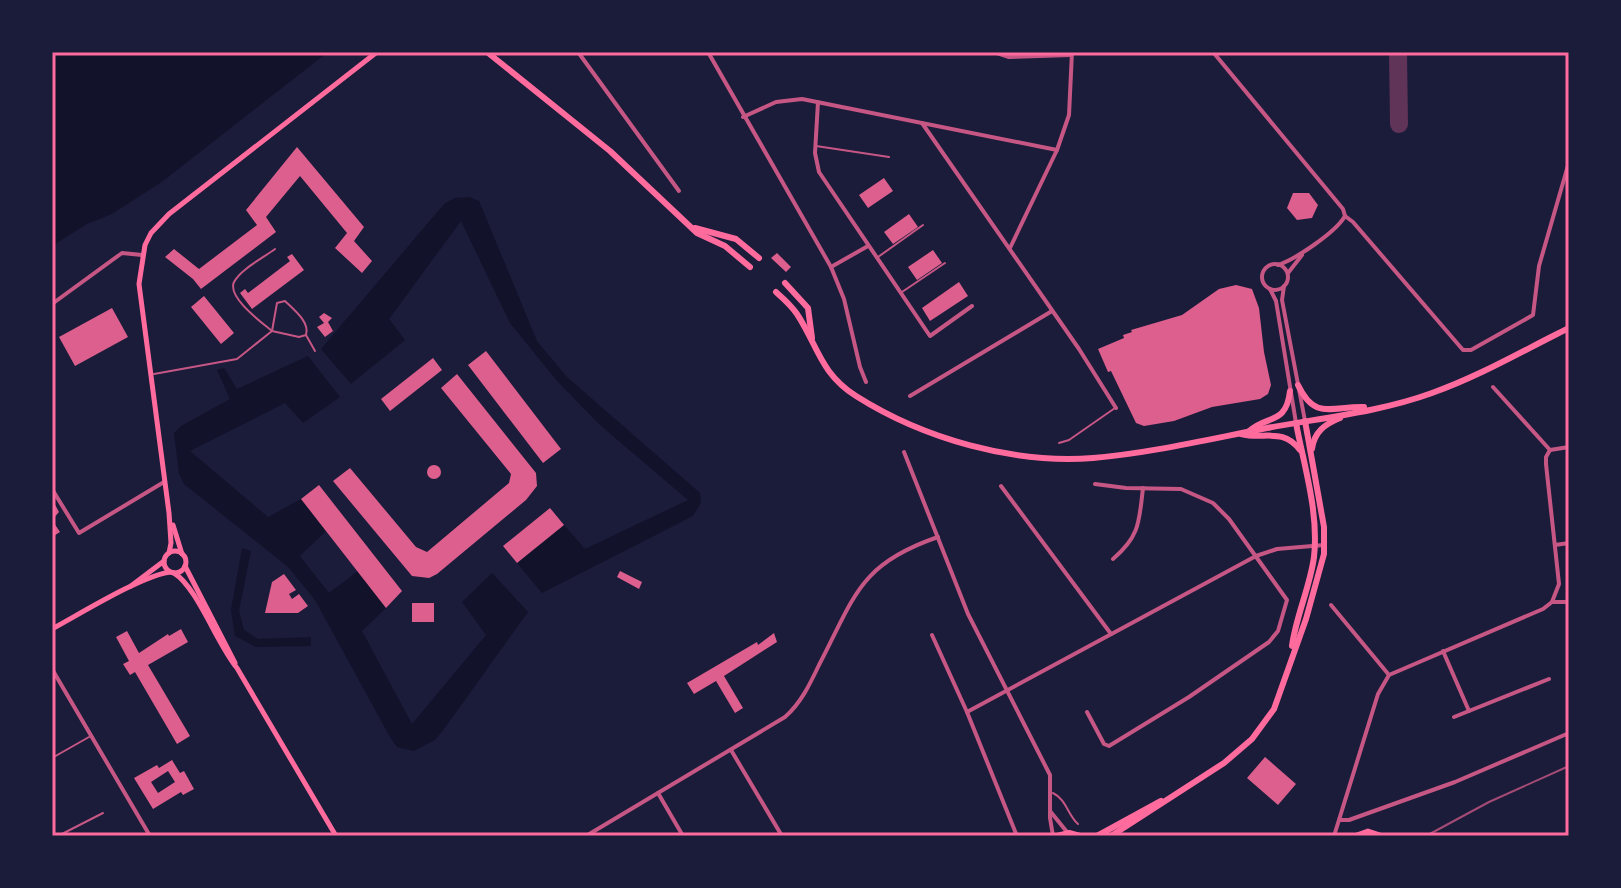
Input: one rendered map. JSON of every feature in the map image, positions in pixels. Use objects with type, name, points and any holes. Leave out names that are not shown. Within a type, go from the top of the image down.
[{"type":"main road","points":[[336,836],[186,584],[165,567],[171,543],[169,513],[139,284],[142,255],[151,233],[169,214],[377,52]]},
{"type":"main road","points":[[487,52],[599,141],[699,234],[730,250],[750,267]]},
{"type":"main road","points":[[688,224],[736,239],[759,258]]},
{"type":"main road","points":[[785,283],[808,308],[814,350]]},
{"type":"main road","points":[[776,292],[795,311],[814,350],[840,384],[869,403],[939,435],[998,451],[1043,457],[1095,458],[1375,408],[1444,389],[1569,328]]},
{"type":"main road","points":[[1298,385],[1305,399],[1318,409],[1375,408]]},
{"type":"main road","points":[[1248,432],[1256,425],[1280,416],[1287,406],[1290,391]]},
{"type":"main road","points":[[1312,461],[1313,443],[1318,432],[1351,412]]},
{"type":"main road","points":[[1111,836],[1224,763],[1261,728],[1274,709],[1315,589],[1324,545],[1305,421]]},
{"type":"main road","points":[[1291,654],[1315,546],[1315,527],[1296,423]]},
{"type":"main road","points":[[1238,433],[1248,436],[1281,435],[1301,451]]},
{"type":"main road","points":[[52,629],[159,574],[181,572],[186,560],[169,513]]},
{"type":"main road","points":[[127,589],[167,556],[176,551],[183,554]]},
{"type":"main road","points":[[185,566],[237,668]]},
{"type":"main road","points":[[1097,836],[1172,797]]},
{"type":"main road","points":[[1354,836],[1368,831],[1383,836]]},
{"type":"main road","points":[[1055,836],[1069,833],[1080,836]]},
{"type":"street","points":[[578,52],[679,191]]},
{"type":"street","points":[[708,52],[831,267],[844,299],[866,382]]},
{"type":"street","points":[[994,52],[1009,57],[1071,54],[1069,115],[1057,150],[1010,248]]},
{"type":"street","points":[[1213,52],[1343,209],[1345,216],[1341,223],[1309,247],[1278,265],[1269,266],[1263,274],[1265,284],[1276,301],[1296,423]]},
{"type":"street","points":[[743,117],[792,98],[1057,150]]},
{"type":"street","points":[[818,102],[815,163],[819,172],[930,336],[972,306]]},
{"type":"street","points":[[922,123],[1010,248],[1116,408]]},
{"type":"street","points":[[1345,216],[1351,219],[1463,350],[1471,350],[1533,315],[1539,266],[1569,162]]},
{"type":"street","points":[[831,267],[868,246]]},
{"type":"street","points":[[1305,421],[1282,300],[1287,273],[1309,247]]},
{"type":"street","points":[[52,304],[122,253],[142,255]]},
{"type":"street","points":[[1278,265],[1287,273]]},
{"type":"street","points":[[1270,289],[1278,290],[1284,286]]},
{"type":"street","points":[[910,396],[1052,311]]},
{"type":"street","points":[[1493,387],[1550,450]]},
{"type":"street","points":[[1550,450],[1569,447]]},
{"type":"street","points":[[1334,836],[1378,694],[1389,675],[1543,609],[1552,602],[1559,584],[1546,464],[1550,450]]},
{"type":"street","points":[[904,452],[968,614],[1047,767],[1052,782],[1050,810],[1055,836]]},
{"type":"street","points":[[52,489],[79,533],[164,482]]},
{"type":"street","points":[[1087,712],[1104,744],[1109,746],[1189,697],[1274,637],[1287,600],[1229,519],[1213,503],[1181,489],[1095,484]]},
{"type":"street","points":[[1001,486],[1111,634]]},
{"type":"street","points":[[1113,559],[1129,545],[1137,530],[1143,488]]},
{"type":"street","points":[[586,836],[785,717],[798,703],[858,590],[874,570],[890,557],[938,537]]},
{"type":"street","points":[[1555,545],[1569,543]]},
{"type":"street","points":[[967,712],[1256,556],[1277,549],[1324,545]]},
{"type":"street","points":[[1552,602],[1569,602]]},
{"type":"street","points":[[1331,605],[1389,675]]},
{"type":"street","points":[[932,635],[1017,836]]},
{"type":"street","points":[[1443,651],[1469,711]]},
{"type":"street","points":[[52,669],[150,836]]},
{"type":"street","points":[[1454,717],[1549,679]]},
{"type":"street","points":[[1339,820],[1345,821],[1455,782],[1569,733]]},
{"type":"street","points":[[731,750],[782,836]]},
{"type":"street","points":[[658,793],[683,836]]},
{"type":"street","points":[[1050,810],[1069,833]]},
{"type":"lane","points":[[815,145],[889,157]]},
{"type":"lane","points":[[877,258],[923,225]]},
{"type":"lane","points":[[275,249],[237,278],[234,293],[251,314],[272,331],[288,336],[306,335]]},
{"type":"lane","points":[[901,292],[945,263]]},
{"type":"lane","points":[[149,375],[237,359],[272,331],[275,307],[282,300],[305,323],[308,328],[306,335],[315,351]]},
{"type":"lane","points":[[1059,443],[1069,440],[1116,408]]},
{"type":"lane","points":[[52,758],[91,736]]},
{"type":"lane","points":[[1051,793],[1065,802],[1078,824]]},
{"type":"lane","points":[[58,836],[103,813]]},
{"type":"shaded area","points":[[52,52],[328,52],[163,181],[112,214],[87,224],[52,246]]},
{"type":"shaded area","points":[[469,197],[479,201],[537,341],[567,377],[700,493],[701,503],[693,516],[542,593],[517,563],[564,525],[585,549],[688,500],[600,425],[558,382],[510,323],[461,221],[389,319],[405,340],[351,384],[321,349],[444,204],[455,198]]},
{"type":"shaded area","points":[[308,356],[340,397],[303,423],[285,403],[190,451],[268,517],[301,499],[326,531],[300,556],[329,593],[358,571],[386,608],[362,631],[412,724],[486,635],[462,602],[492,573],[528,612],[435,740],[414,751],[397,747],[390,737],[315,600],[288,567],[184,484],[179,474],[174,433],[230,399],[217,370],[224,368],[237,389]]},
{"type":"shaded area","points":[[242,548],[251,551],[239,611],[244,630],[258,639],[311,637],[311,646],[256,647],[235,636],[231,610]]},
{"type":"building","points":[[297,147],[364,227],[354,241],[372,261],[362,273],[335,248],[347,233],[300,176],[266,217],[276,232],[201,289],[165,257],[174,249],[199,269],[257,225],[246,210]]},
{"type":"building","points":[[884,178],[893,191],[868,208],[859,195]]},
{"type":"building","points":[[1293,193],[1309,193],[1318,205],[1312,218],[1297,220],[1287,208]]},
{"type":"building","points":[[909,214],[918,227],[893,244],[884,232]]},
{"type":"building","points":[[933,250],[942,263],[917,280],[908,267]]},
{"type":"building","points":[[777,253],[791,267],[786,272],[771,258]]},
{"type":"building","points":[[292,254],[304,270],[252,309],[240,293],[245,289],[248,293],[290,261],[287,257]]},
{"type":"building","points":[[959,282],[968,296],[930,321],[922,308]]},
{"type":"building","points":[[1236,285],[1252,289],[1259,308],[1271,385],[1268,394],[1260,399],[1212,407],[1174,421],[1144,426],[1136,423],[1098,349],[1124,338],[1123,335],[1131,330],[1182,315],[1219,289]]},
{"type":"building","points":[[204,296],[234,333],[221,344],[191,307]]},
{"type":"building","points":[[112,308],[128,337],[75,366],[59,337]]},
{"type":"building","points":[[324,313],[332,318],[328,322],[333,331],[325,337],[317,327],[324,323],[319,317]]},
{"type":"building","points":[[486,351],[561,449],[543,463],[468,365]]},
{"type":"building","points":[[433,358],[442,370],[390,411],[381,399]]},
{"type":"building","points":[[457,374],[536,473],[537,486],[526,500],[437,574],[429,578],[412,576],[333,481],[350,468],[416,547],[427,552],[509,483],[511,474],[441,388]]},
{"type":"building","points":[[434,465],[441,472],[434,479],[427,472]]},
{"type":"building","points":[[319,485],[402,591],[386,608],[301,499]]},
{"type":"building","points":[[52,499],[59,512],[52,520]]},
{"type":"building","points":[[550,508],[564,525],[517,563],[503,546]]},
{"type":"building","points":[[52,520],[60,532],[52,537]]},
{"type":"building","points":[[620,571],[642,582],[639,589],[617,577]]},
{"type":"building","points":[[284,574],[296,590],[289,594],[292,599],[299,594],[308,606],[298,613],[265,613],[272,582]]},
{"type":"building","points":[[412,603],[434,603],[434,622],[412,622]]},
{"type":"building","points":[[181,629],[188,642],[148,665],[190,736],[177,744],[135,672],[130,675],[123,664],[129,661],[116,637],[127,631],[139,653]]},
{"type":"building","points":[[774,633],[777,642],[724,676],[743,708],[735,713],[716,681],[694,694],[687,683],[757,642],[758,645]]},
{"type":"building","points":[[1265,757],[1296,784],[1278,805],[1247,778]]},
{"type":"building","points":[[172,760],[180,773],[184,771],[194,789],[183,795],[181,792],[153,809],[134,778],[157,765],[159,768]],"holes":[[[168,771],[175,782],[158,793],[151,782]]]},
{"type":"taxiway","points":[[1398,52],[1399,124]]},
{"type":"railway","points":[[1426,836],[1489,802],[1569,766]]}]
